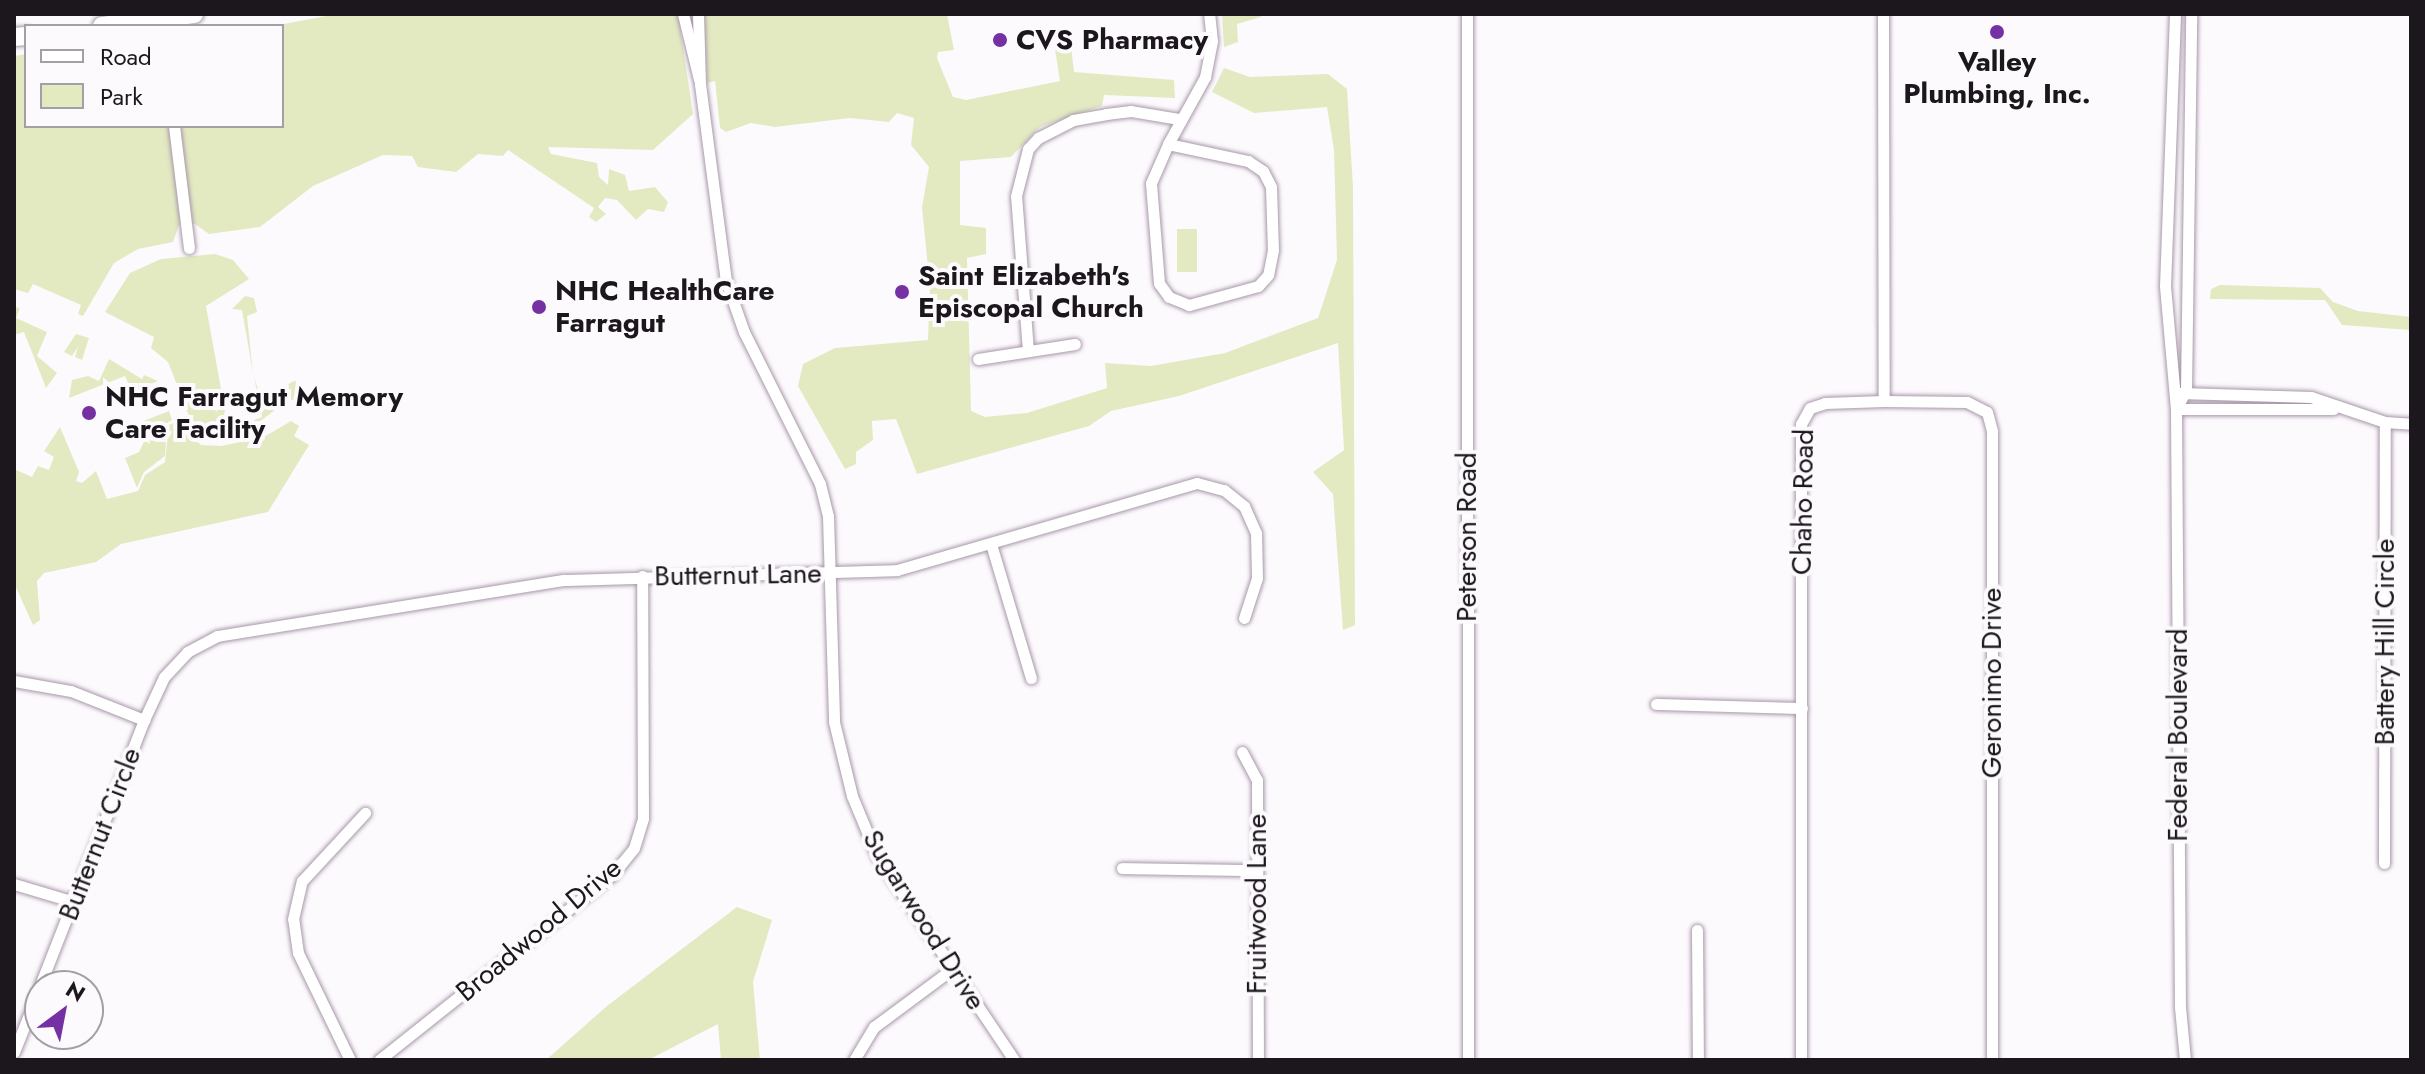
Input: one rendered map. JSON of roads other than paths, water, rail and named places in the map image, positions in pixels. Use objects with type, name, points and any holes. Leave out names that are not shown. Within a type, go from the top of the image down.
[{"type":"main road","points":[[131,24],[160,22],[194,14]]},
{"type":"street","name":"Sugarwood Drive","points":[[683,14],[699,79],[726,281],[744,332],[820,484],[828,516],[834,722],[852,796],[877,856],[1014,1060]]},
{"type":"street","name":"Sugarwood Drive","points":[[698,14],[701,35],[699,79]]},
{"type":"street","points":[[1168,144],[1248,161],[1263,171],[1271,187],[1274,238],[1268,275],[1258,286],[1189,305],[1169,297],[1159,283],[1151,183],[1168,144],[1179,119],[1205,77],[1212,41],[1209,14]]},
{"type":"street","name":"Peterson Road","points":[[1467,14],[1468,1060]]},
{"type":"street","points":[[1883,14],[1884,401]]},
{"type":"street","name":"Federal Boulevard","points":[[2175,14],[2165,188],[2178,393]]},
{"type":"street","name":"Federal Boulevard","points":[[2185,1060],[2180,1007],[2176,409],[2191,14]]},
{"type":"street","points":[[687,37],[701,35]]},
{"type":"street","points":[[1028,351],[1016,196],[1028,149],[1038,138],[1073,120],[1131,111],[1179,119]]},
{"type":"street","points":[[174,128],[189,248]]},
{"type":"street","points":[[978,359],[1075,344]]},
{"type":"street","points":[[2178,393],[2311,397],[2338,409],[2385,422],[2411,424]]},
{"type":"street","points":[[2236,394],[2237,409]]},
{"type":"street","name":"Chaho Road","points":[[1801,1060],[1801,424],[1810,408],[1825,403],[1884,401]]},
{"type":"street","name":"Geronimo Drive","points":[[1884,401],[1967,402],[1987,412],[1992,431],[1992,1060]]},
{"type":"street","points":[[2176,409],[2338,409]]},
{"type":"street","name":"Battery Hill Circle","points":[[2384,863],[2385,422]]},
{"type":"street","name":"Butternut Lane","points":[[144,720],[164,677],[187,652],[217,636],[508,586],[642,576],[831,574],[897,570],[1197,483],[1224,490],[1244,506],[1256,533],[1257,578],[1244,618]]},
{"type":"street","points":[[991,544],[1031,678]]},
{"type":"street","name":"Broadwood Drive","points":[[379,1060],[613,874],[634,848],[643,818],[642,576]]},
{"type":"street","name":"Butternut Circle","points":[[14,681],[71,691],[144,720],[46,970]]},
{"type":"street","points":[[1656,704],[1802,708]]},
{"type":"street","name":"Fruitwood Lane","points":[[1242,752],[1257,780],[1254,870],[1258,1060]]},
{"type":"street","points":[[350,1060],[298,953],[293,919],[302,881],[365,813]]},
{"type":"street","points":[[1122,868],[1254,870]]},
{"type":"street","points":[[14,884],[74,902]]},
{"type":"street","points":[[1697,930],[1698,1060]]},
{"type":"street","points":[[854,1060],[874,1027],[952,969]]},
{"type":"street","name":"Butternut Circle","points":[[14,1052],[24,1027]]},
{"type":"place","name":"Valley Plumbing, Inc.","points":[[1997,32]]},
{"type":"place","name":"CVS Pharmacy","points":[[1000,40]]},
{"type":"place","name":"Saint Elizabeth's Episcopal Church","points":[[902,292]]},
{"type":"place","name":"NHC HealthCare Farragut","points":[[539,307]]},
{"type":"place","name":"NHC Farragut Memory Care Facility","points":[[89,413]]}]
